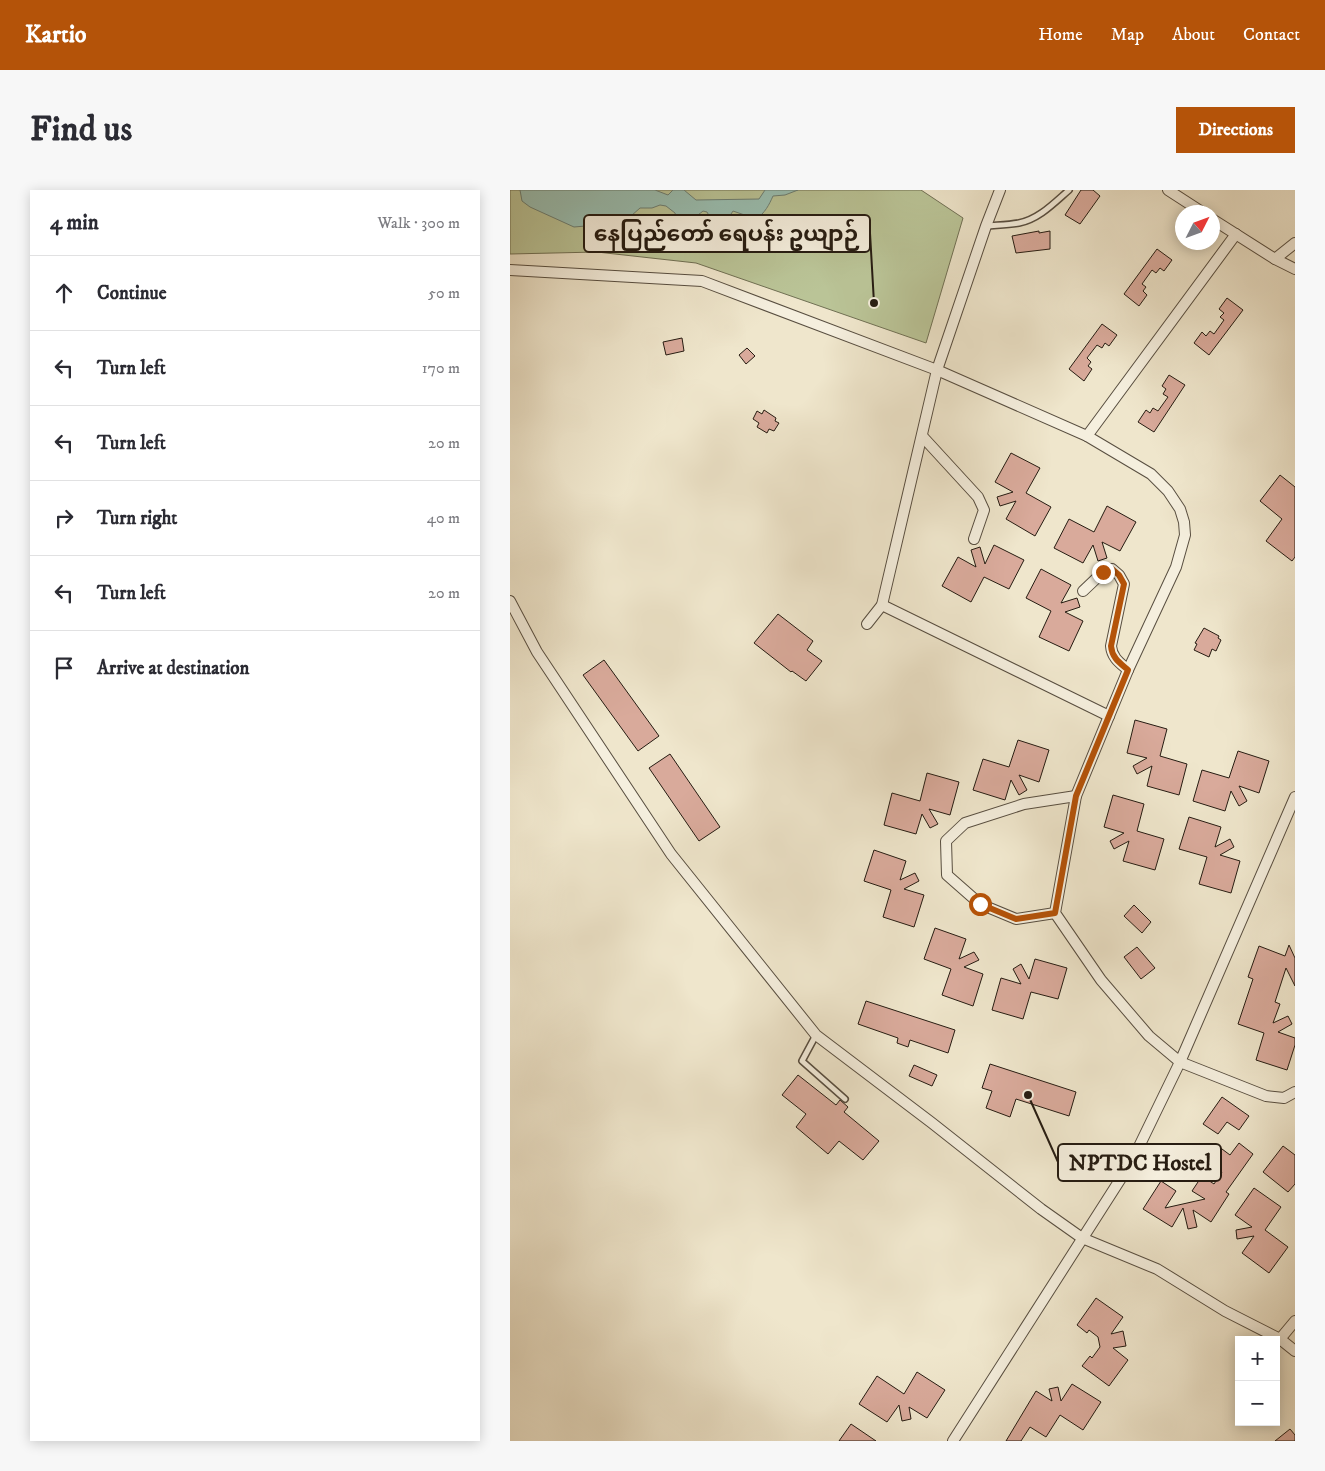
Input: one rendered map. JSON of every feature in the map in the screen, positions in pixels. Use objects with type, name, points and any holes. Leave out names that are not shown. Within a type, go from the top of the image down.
[{"type":"street","points":[[1168,190],[1180,194],[1193,205]]},
{"type":"street","points":[[867,624],[882,605],[937,370],[998,192]]},
{"type":"street","points":[[1220,224],[1275,259],[1295,269]]},
{"type":"street","points":[[1086,436],[1236,234]]},
{"type":"street","points":[[1275,259],[1295,243]]},
{"type":"street","points":[[510,270],[702,282],[937,370],[1086,436],[1151,474],[1168,491],[1180,509],[1185,535],[1176,567],[1128,670],[1076,796],[1055,913],[1100,980],[1149,1036],[1180,1062],[1266,1096],[1284,1098],[1295,1092]]},
{"type":"street","points":[[922,436],[978,497],[983,505],[984,510],[974,539]]},
{"type":"street","points":[[1083,591],[1103,572],[1112,569],[1119,575],[1124,584],[1111,646],[1115,658],[1128,670]]},
{"type":"street","points":[[510,601],[537,652],[671,854],[816,1034],[1082,1238],[1157,1269],[1225,1311],[1276,1336]]},
{"type":"street","points":[[882,605],[1109,716]]},
{"type":"street","points":[[1055,913],[1016,919],[980,904],[947,875],[946,841],[965,823],[1024,804],[1076,796]]},
{"type":"street","points":[[953,1441],[1132,1161],[1180,1062],[1295,797]]},
{"type":"street","points":[[1295,1321],[1280,1338],[1295,1351]]},
{"type":"lane","points":[[986,226],[1019,223],[1034,217],[1044,212],[1069,190]]},
{"type":"lane","points":[[816,1034],[802,1061],[845,1099]]},
{"type":"green space","points":[[510,190],[921,190],[963,218],[926,343],[696,263],[597,252],[510,254]]},
{"type":"water","points":[[520,190],[655,190],[668,195],[673,190],[684,190],[696,200],[759,199],[765,190],[798,190],[785,195],[773,196],[766,209],[756,219],[733,211],[725,221],[713,223],[707,212],[703,211],[691,219],[681,221],[677,220],[675,213],[666,206],[660,205],[652,208],[640,208],[631,216],[617,220],[597,225],[574,227],[530,207],[522,201]]},
{"type":"building","points":[[1081,190],[1093,190],[1100,196],[1080,224],[1065,215]]},
{"type":"building","points":[[1039,231],[1039,233],[1050,231],[1050,249],[1016,253],[1012,236]]},
{"type":"building","points":[[1157,249],[1172,260],[1164,271],[1160,268],[1156,273],[1152,270],[1142,284],[1146,287],[1143,291],[1147,295],[1139,306],[1124,294]]},
{"type":"building","points":[[1227,298],[1243,310],[1209,355],[1194,343],[1202,332],[1206,336],[1210,331],[1214,334],[1224,320],[1220,317],[1224,313],[1219,309]]},
{"type":"building","points":[[1102,324],[1117,335],[1109,346],[1105,343],[1102,348],[1097,345],[1087,358],[1091,362],[1088,366],[1092,369],[1084,381],[1069,369]]},
{"type":"building","points":[[682,338],[684,351],[666,355],[663,342]]},
{"type":"building","points":[[747,348],[755,356],[746,364],[739,355]]},
{"type":"building","points":[[1169,375],[1185,385],[1154,432],[1138,422],[1146,410],[1150,413],[1153,408],[1158,411],[1168,397],[1163,394],[1166,389],[1162,386]]},
{"type":"building","points":[[764,410],[776,418],[775,421],[779,423],[774,431],[769,429],[767,433],[757,427],[759,423],[753,419],[757,411],[762,414]]},
{"type":"building","points":[[1011,453],[1040,468],[1026,493],[1051,507],[1035,536],[1006,519],[1016,501],[1000,506],[997,497],[1013,492],[995,482]]},
{"type":"building","points":[[1280,475],[1295,487],[1295,557],[1292,561],[1266,541],[1282,519],[1260,501]]},
{"type":"building","points":[[1107,506],[1136,522],[1120,551],[1102,542],[1107,558],[1098,561],[1093,545],[1083,563],[1054,548],[1069,519],[1094,532]]},
{"type":"building","points":[[994,545],[1024,560],[1009,589],[984,577],[971,602],[942,586],[958,557],[976,567],[971,550],[980,547],[985,564]]},
{"type":"building","points":[[1041,569],[1071,585],[1061,603],[1077,598],[1080,607],[1065,612],[1083,621],[1069,651],[1039,637],[1051,611],[1026,598]]},
{"type":"building","points":[[778,614],[813,641],[807,650],[822,661],[806,681],[791,672],[754,643]]},
{"type":"building","points":[[1204,628],[1219,636],[1218,638],[1221,640],[1216,651],[1212,649],[1209,657],[1194,650],[1197,644],[1195,643]]},
{"type":"building","points":[[604,660],[659,736],[638,751],[583,675]]},
{"type":"building","points":[[1135,720],[1167,729],[1160,756],[1187,764],[1179,795],[1147,786],[1152,766],[1137,774],[1133,766],[1147,758],[1127,753]]},
{"type":"building","points":[[1018,740],[1049,750],[1039,782],[1019,775],[1027,790],[1019,795],[1011,780],[1005,800],[973,790],[983,759],[1009,767]]},
{"type":"building","points":[[1238,751],[1269,761],[1259,793],[1239,786],[1247,801],[1239,806],[1231,791],[1225,811],[1193,801],[1202,770],[1229,778]]},
{"type":"building","points":[[670,754],[720,827],[699,841],[649,768]]},
{"type":"building","points":[[927,773],[959,782],[950,815],[929,809],[938,824],[930,828],[922,814],[916,834],[884,825],[892,793],[920,801]]},
{"type":"building","points":[[1113,795],[1144,804],[1137,831],[1164,839],[1155,870],[1123,861],[1129,841],[1114,849],[1110,841],[1124,833],[1104,827]]},
{"type":"building","points":[[1189,817],[1221,827],[1215,847],[1230,839],[1234,847],[1220,855],[1240,861],[1231,893],[1199,884],[1207,857],[1179,849]]},
{"type":"building","points":[[874,850],[906,861],[900,880],[915,873],[919,881],[904,889],[924,895],[914,927],[883,917],[891,890],[864,881]]},
{"type":"building","points":[[1134,905],[1151,922],[1142,933],[1124,916]]},
{"type":"building","points":[[935,928],[966,939],[959,959],[974,952],[979,960],[964,967],[983,974],[973,1006],[942,995],[951,969],[924,959]]},
{"type":"building","points":[[1289,945],[1295,958],[1295,986],[1286,968],[1275,1002],[1280,1004],[1273,1023],[1288,1016],[1292,1024],[1278,1032],[1295,1038],[1295,1045],[1287,1070],[1256,1060],[1264,1033],[1238,1024],[1253,979],[1248,977],[1259,946],[1285,956]]},
{"type":"building","points":[[1137,947],[1155,968],[1141,979],[1124,957]]},
{"type":"building","points":[[1035,959],[1067,968],[1058,999],[1031,992],[1023,1019],[992,1010],[1001,978],[1021,984],[1013,969],[1021,964],[1029,979]]},
{"type":"building","points":[[866,1001],[955,1030],[948,1053],[910,1040],[908,1047],[897,1043],[898,1038],[858,1024]]},
{"type":"building","points":[[990,1064],[1076,1092],[1069,1116],[1016,1099],[1010,1117],[986,1108],[992,1091],[982,1088]]},
{"type":"building","points":[[914,1065],[937,1075],[932,1086],[909,1076]]},
{"type":"building","points":[[798,1075],[836,1105],[840,1100],[848,1107],[844,1112],[879,1141],[863,1160],[839,1141],[828,1154],[796,1127],[806,1114],[782,1095]]},
{"type":"building","points":[[1222,1097],[1249,1116],[1239,1130],[1227,1122],[1218,1134],[1203,1124]]},
{"type":"building","points":[[1239,1143],[1253,1154],[1226,1192],[1229,1194],[1211,1222],[1193,1210],[1197,1227],[1188,1229],[1183,1208],[1172,1227],[1143,1209],[1161,1181],[1176,1191],[1165,1208],[1205,1199],[1192,1191],[1202,1176],[1214,1184],[1222,1172],[1207,1161],[1218,1146],[1230,1155]]},
{"type":"building","points":[[1283,1146],[1295,1155],[1295,1184],[1288,1192],[1263,1172]]},
{"type":"building","points":[[1254,1188],[1281,1207],[1265,1230],[1288,1247],[1269,1273],[1242,1253],[1254,1236],[1237,1239],[1236,1230],[1252,1227],[1235,1215]]},
{"type":"building","points":[[1096,1298],[1123,1317],[1111,1334],[1123,1331],[1126,1346],[1113,1348],[1128,1360],[1109,1386],[1082,1366],[1090,1356],[1092,1358],[1100,1347],[1098,1337],[1089,1330],[1087,1333],[1077,1325]]},
{"type":"building","points":[[917,1372],[945,1390],[927,1418],[909,1407],[911,1419],[902,1421],[899,1405],[887,1422],[859,1404],[877,1376],[904,1394]]},
{"type":"building","points":[[1072,1384],[1101,1402],[1083,1430],[1060,1415],[1046,1437],[1030,1427],[1021,1441],[1006,1441],[1036,1391],[1052,1401],[1049,1389],[1058,1387],[1061,1401]]},
{"type":"building","points":[[851,1424],[876,1441],[839,1441]]},
{"type":"building","points":[[1290,1429],[1295,1435],[1295,1441],[1275,1441]]},
{"type":"place","name":"နေပြည်တော် ရေပန်း ဥယျာဉ်","points":[[874,303]]},
{"type":"place","name":"NPTDC Hostel","points":[[1028,1095]]},
{"type":"route","points":[[980,904],[1016,919],[1055,913],[1076,796],[1128,670],[1115,658],[1111,646],[1124,584],[1119,575],[1112,569],[1103,572]]}]
